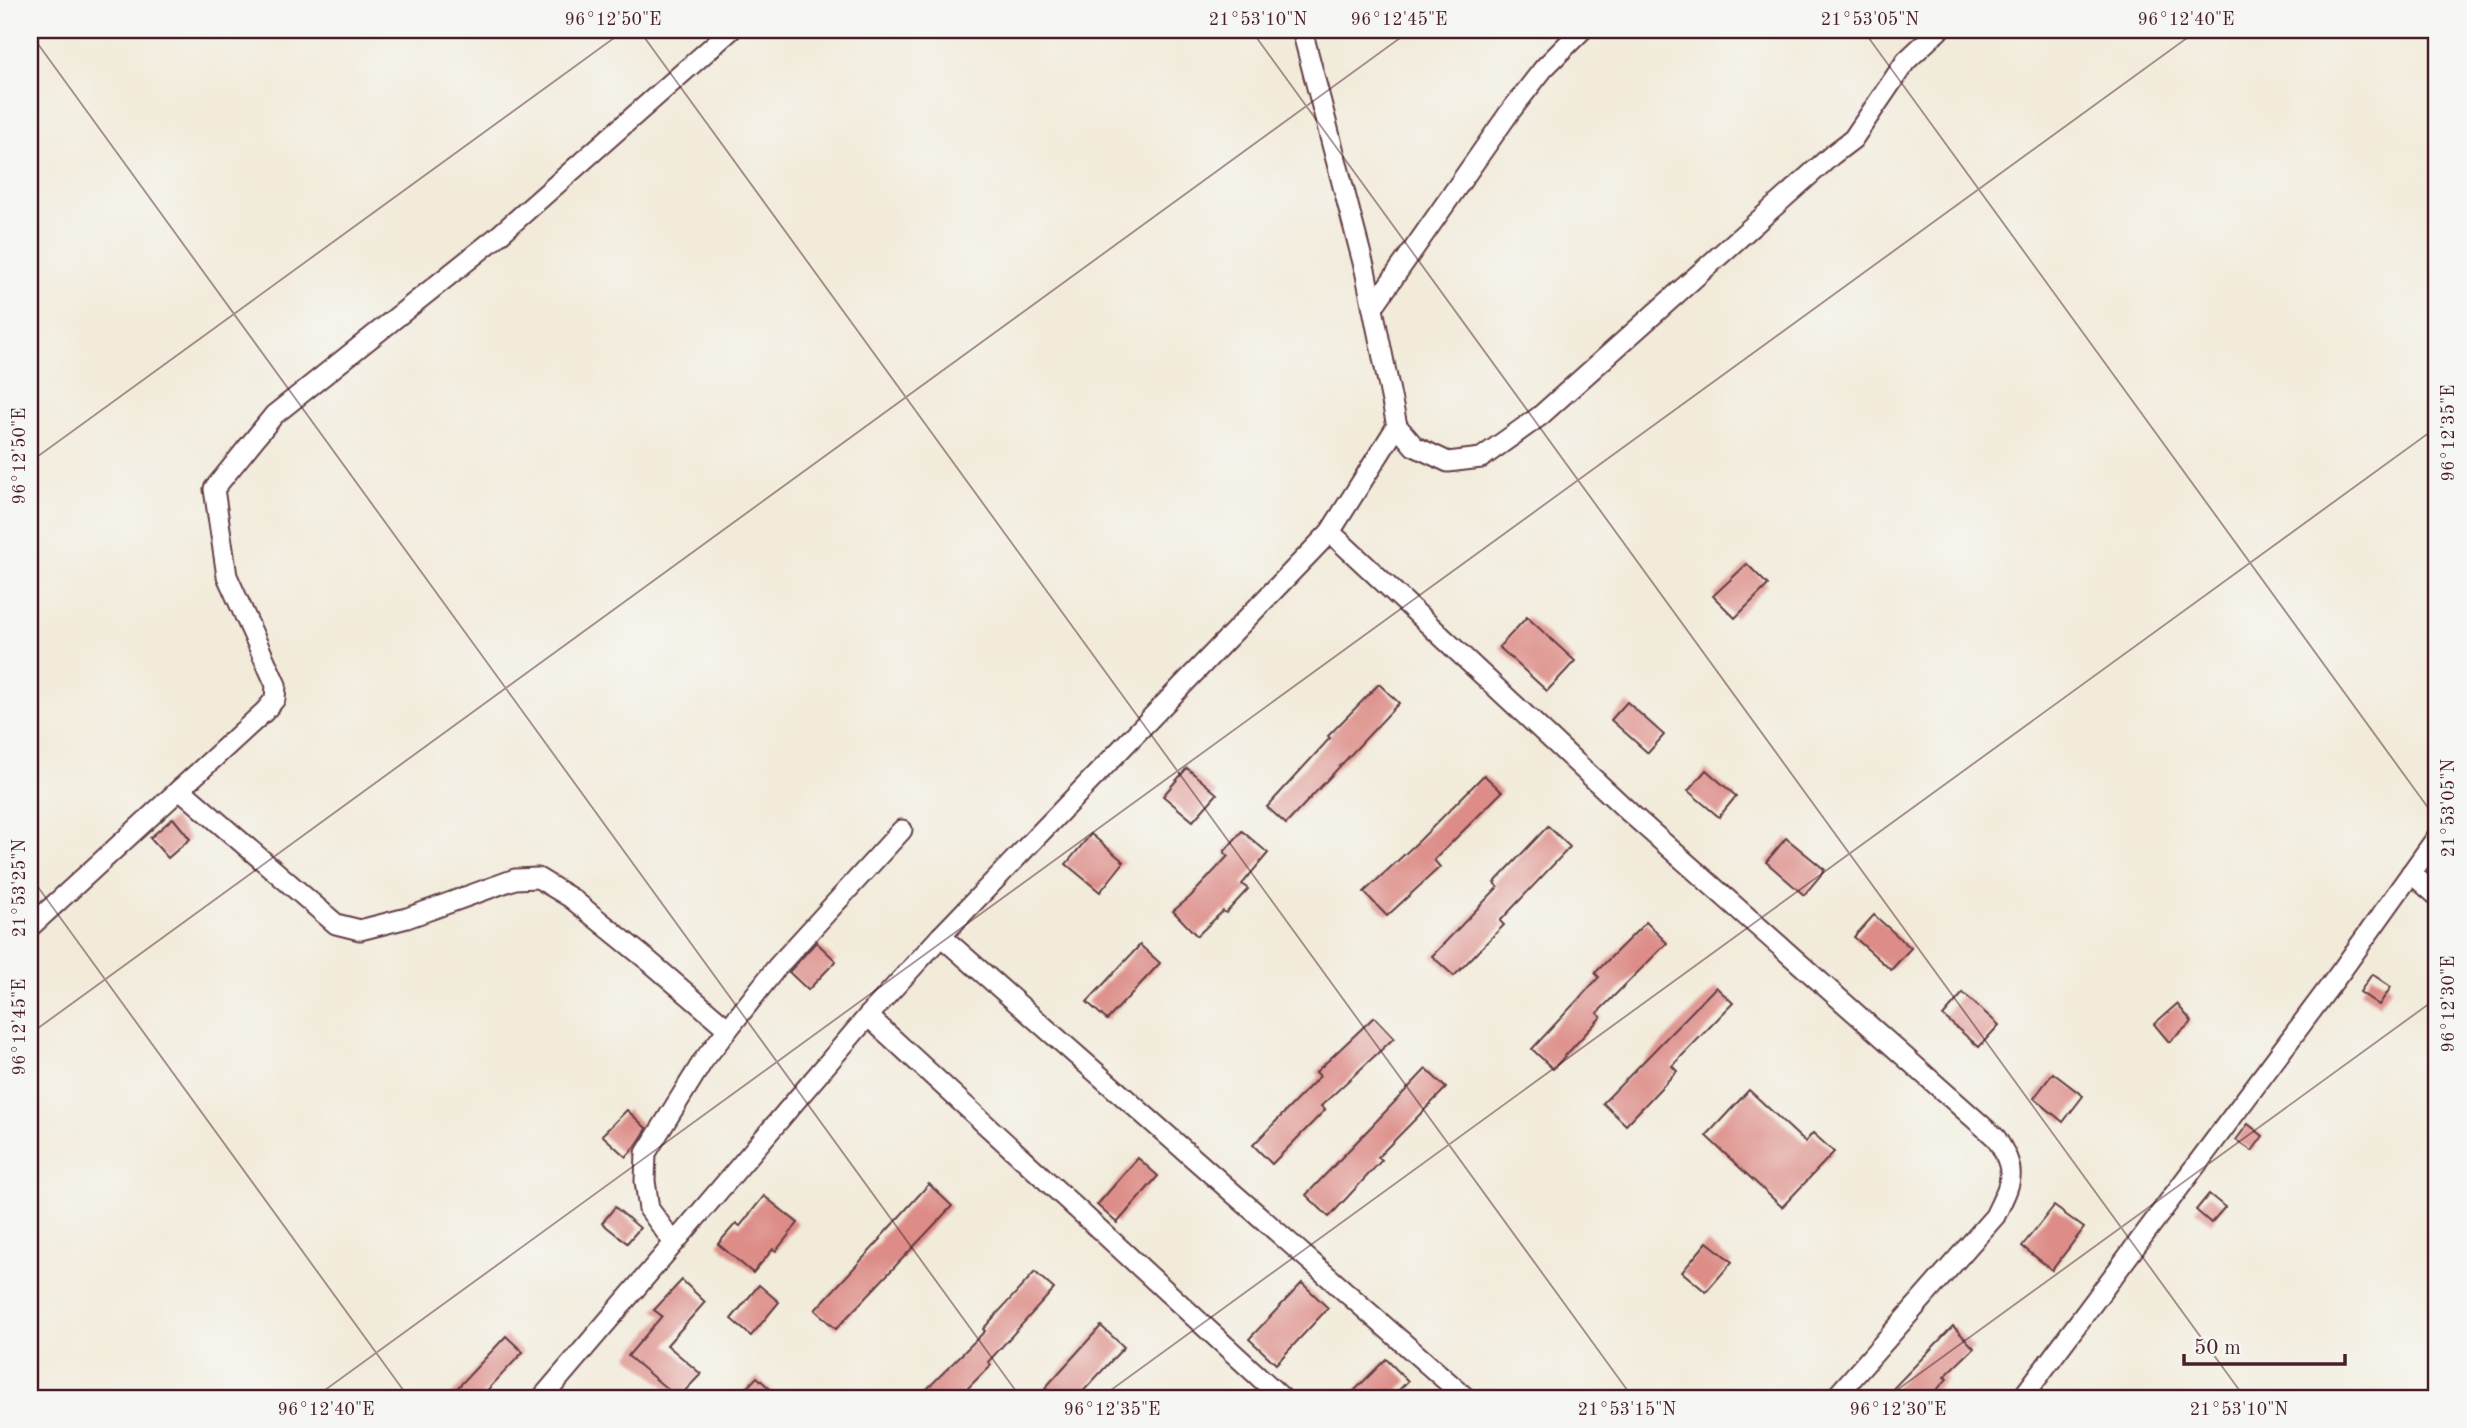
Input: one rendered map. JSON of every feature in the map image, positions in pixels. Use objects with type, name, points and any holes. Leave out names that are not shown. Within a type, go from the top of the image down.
[{"type":"street","points":[[30,927],[275,699],[276,685],[227,576],[214,489],[274,415],[497,237],[731,30]]},
{"type":"street","points":[[1302,30],[1373,307],[1397,426],[1414,446],[1448,462],[1481,458],[1539,416],[1853,139],[1906,61],[1938,30]]},
{"type":"street","points":[[1373,307],[1509,113],[1544,68],[1582,30]]},
{"type":"street","points":[[542,1398],[868,1016],[941,936],[1330,532],[1397,426]]},
{"type":"street","points":[[1330,532],[1629,812],[1996,1138],[2010,1160],[2011,1182],[1995,1216],[1835,1398]]},
{"type":"street","points":[[180,789],[335,924],[360,930],[407,918],[515,879],[538,878],[581,906],[728,1029]]},
{"type":"street","points":[[674,1243],[649,1209],[645,1181],[646,1153],[703,1061],[777,967],[902,830]]},
{"type":"street","points":[[2022,1398],[2342,970],[2437,836]]},
{"type":"street","points":[[2411,873],[2437,896]]},
{"type":"street","points":[[941,936],[1465,1398]]},
{"type":"street","points":[[868,1016],[1282,1398]]},
{"type":"building","points":[[1747,564],[1768,585],[1735,618],[1713,596]]},
{"type":"building","points":[[1527,617],[1575,661],[1547,691],[1499,647]]},
{"type":"building","points":[[1379,684],[1399,703],[1286,824],[1267,807],[1330,738],[1328,736]]},
{"type":"building","points":[[1627,702],[1664,735],[1648,753],[1611,720]]},
{"type":"building","points":[[1187,768],[1217,794],[1193,821],[1163,796]]},
{"type":"building","points":[[1706,770],[1736,796],[1719,817],[1688,791]]},
{"type":"building","points":[[1484,775],[1502,792],[1434,860],[1440,867],[1387,916],[1364,892]]},
{"type":"building","points":[[173,818],[190,839],[168,858],[150,838]]},
{"type":"building","points":[[1548,826],[1570,847],[1500,921],[1504,925],[1454,976],[1432,956],[1498,887],[1494,883]]},
{"type":"building","points":[[1242,831],[1268,853],[1242,884],[1248,889],[1226,913],[1223,911],[1197,936],[1173,911],[1190,897],[1228,856],[1224,852]]},
{"type":"building","points":[[1091,834],[1124,862],[1100,892],[1066,864]]},
{"type":"building","points":[[1786,838],[1825,870],[1804,895],[1766,862]]},
{"type":"building","points":[[1874,915],[1911,948],[1891,970],[1854,937]]},
{"type":"building","points":[[1646,922],[1667,943],[1597,1013],[1601,1017],[1553,1069],[1532,1049],[1599,977],[1595,973]]},
{"type":"building","points":[[816,942],[836,961],[808,990],[789,972]]},
{"type":"building","points":[[1140,945],[1160,963],[1107,1020],[1087,1002]]},
{"type":"building","points":[[2372,974],[2391,987],[2379,1005],[2360,992]]},
{"type":"building","points":[[1716,987],[1733,1003],[1672,1066],[1677,1071],[1626,1125],[1603,1103]]},
{"type":"building","points":[[1963,993],[1999,1025],[1979,1047],[1943,1016]]},
{"type":"building","points":[[2177,1004],[2192,1022],[2169,1042],[2154,1024]]},
{"type":"building","points":[[1374,1017],[1394,1038],[1321,1106],[1325,1110],[1272,1164],[1253,1145],[1320,1076],[1316,1072]]},
{"type":"building","points":[[1426,1069],[1446,1088],[1378,1157],[1382,1160],[1329,1217],[1306,1195]]},
{"type":"building","points":[[2053,1073],[2083,1096],[2063,1122],[2034,1098]]},
{"type":"building","points":[[1749,1090],[1805,1142],[1813,1133],[1834,1152],[1782,1207],[1706,1136]]},
{"type":"building","points":[[627,1110],[647,1129],[626,1157],[602,1135]]},
{"type":"building","points":[[2248,1124],[2263,1136],[2252,1151],[2236,1140]]},
{"type":"building","points":[[1138,1158],[1158,1176],[1117,1223],[1097,1205]]},
{"type":"building","points":[[929,1184],[952,1206],[836,1329],[815,1310]]},
{"type":"building","points":[[2209,1194],[2225,1207],[2211,1223],[2196,1210]]},
{"type":"building","points":[[764,1196],[798,1223],[776,1251],[773,1249],[753,1273],[718,1244],[736,1223],[740,1226]]},
{"type":"building","points":[[2054,1206],[2084,1228],[2052,1270],[2022,1246]]},
{"type":"building","points":[[615,1207],[640,1228],[627,1243],[602,1223]]},
{"type":"building","points":[[1707,1242],[1732,1262],[1706,1292],[1682,1272]]},
{"type":"building","points":[[1035,1272],[1054,1289],[988,1362],[991,1365],[958,1398],[918,1398],[985,1331],[983,1329]]},
{"type":"building","points":[[682,1280],[705,1302],[667,1345],[701,1374],[678,1398],[628,1356],[662,1316],[654,1310]]},
{"type":"building","points":[[1302,1283],[1328,1308],[1276,1364],[1249,1339]]},
{"type":"building","points":[[759,1285],[779,1302],[751,1336],[731,1319]]},
{"type":"building","points":[[1101,1326],[1124,1347],[1077,1398],[1057,1398],[1045,1388]]},
{"type":"building","points":[[1953,1326],[1974,1348],[1944,1377],[1947,1379],[1929,1398],[1884,1398]]},
{"type":"building","points":[[506,1336],[523,1352],[480,1398],[448,1398]]},
{"type":"building","points":[[1386,1359],[1408,1381],[1391,1398],[1347,1398]]},
{"type":"building","points":[[757,1377],[780,1398],[737,1398]]}]
